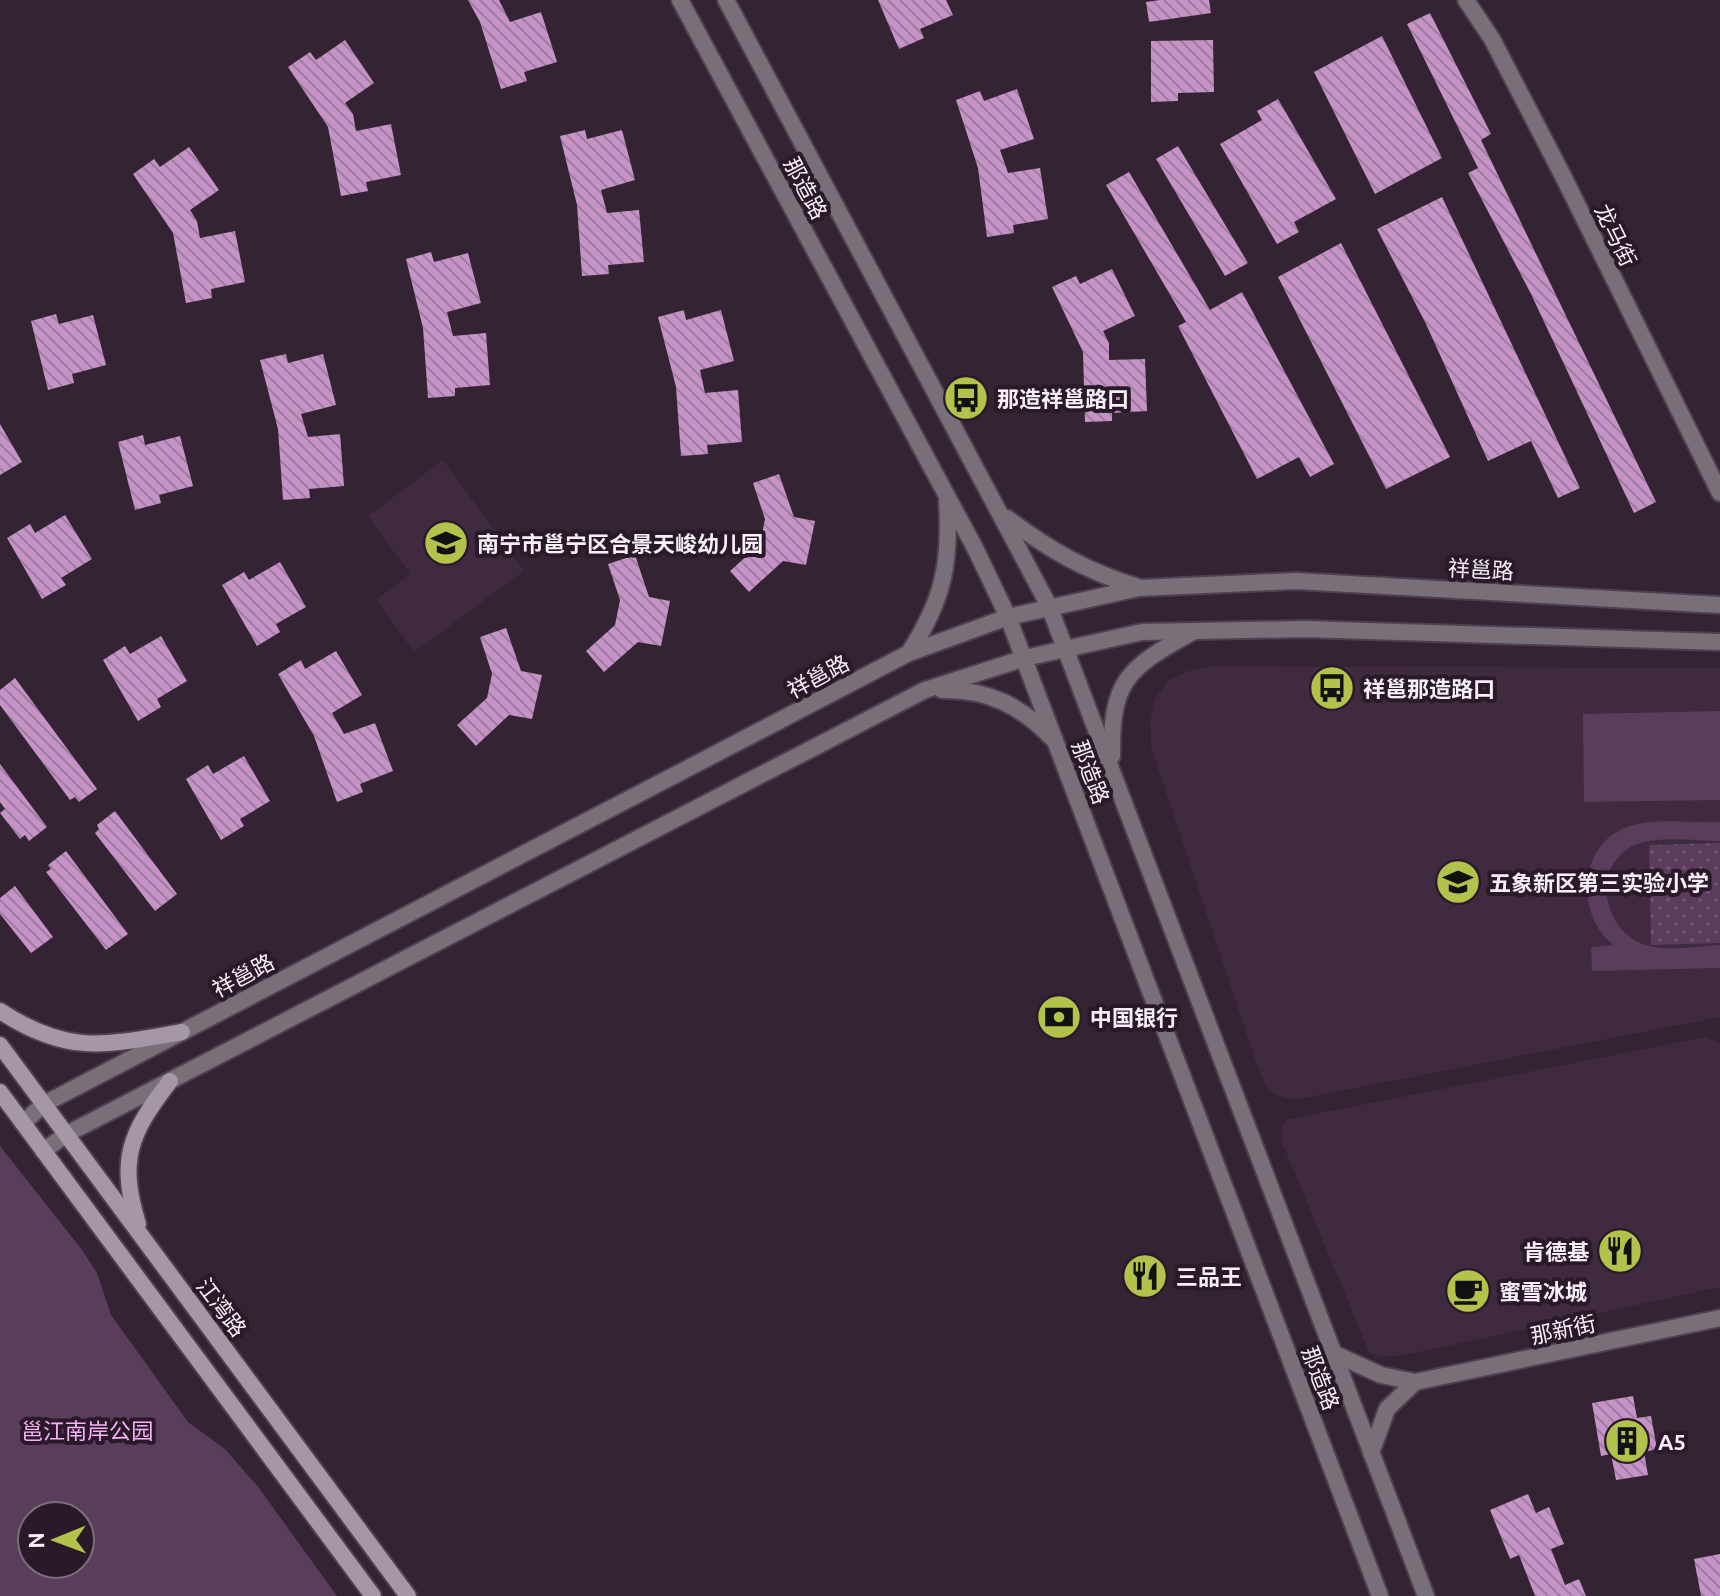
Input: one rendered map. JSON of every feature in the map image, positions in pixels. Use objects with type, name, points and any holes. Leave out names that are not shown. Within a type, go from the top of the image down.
[{"type":"main road","points":[[0,1011],[25,1027],[70,1044],[110,1044],[182,1032]]},
{"type":"main road","name":"江湾路","points":[[0,1045],[408,1596]]},
{"type":"main road","points":[[142,1237],[131,1201],[129,1146],[143,1115],[170,1081]]},
{"type":"main road","points":[[0,1092],[373,1596]]},
{"type":"street","name":"那造路","points":[[680,0],[947,496],[1008,617],[1380,1596]]},
{"type":"street","name":"那造路","points":[[726,0],[1002,514],[1067,647],[1426,1596]]},
{"type":"street","name":"龙马街","points":[[1466,0],[1492,39],[1563,176],[1720,493]]},
{"type":"street","points":[[909,653],[928,623],[945,582],[950,539],[947,496]]},
{"type":"street","points":[[1002,514],[1046,548],[1095,574],[1139,588]]},
{"type":"street","name":"祥邕路","points":[[23,1123],[44,1104],[909,653],[1008,617],[1139,588],[1296,581],[1720,605]]},
{"type":"street","points":[[43,1151],[67,1134],[925,690],[1025,658],[1142,632],[1196,630],[1305,629],[1720,642]]},
{"type":"street","points":[[1112,768],[1112,713],[1125,679],[1156,652],[1196,630]]},
{"type":"street","points":[[925,690],[964,689],[998,698],[1029,714],[1057,743]]},
{"type":"street","name":"那新街","points":[[1415,1382],[1720,1318]]},
{"type":"street","points":[[1333,1353],[1381,1375],[1415,1382]]},
{"type":"street","points":[[1371,1453],[1387,1409],[1415,1382]]},
{"type":"shaded area","name":"南宁市邕宁区合景天峻幼儿园","points":[[443,460],[524,571],[414,652],[376,600],[410,574],[368,516]]},
{"type":"shaded area","name":"五象新区第三实验小学","points":[[1213,666],[1720,668],[1720,1017],[1294,1100],[1274,1094],[1266,1086],[1257,1065],[1151,747],[1150,717],[1155,698],[1169,680],[1188,671]]},
{"type":"shaded area","points":[[1706,1037],[1720,1043],[1720,1287],[1405,1355],[1379,1357],[1369,1352],[1281,1140],[1283,1124],[1289,1119]]},
{"type":"green space","points":[[1720,711],[1720,800],[1584,802],[1583,714]]},
{"type":"green space","points":[[1720,822],[1720,841],[1661,840],[1629,848],[1617,859],[1607,886],[1613,915],[1632,938],[1663,948],[1720,945],[1720,968],[1592,971],[1591,947],[1613,945],[1600,931],[1588,896],[1592,861],[1601,845],[1615,833],[1643,823]]},
{"type":"green space","points":[[1720,843],[1720,943],[1651,945],[1649,845]]},
{"type":"green space","name":"邕江南岸公园","points":[[0,1146],[83,1251],[97,1273],[111,1315],[188,1422],[225,1449],[259,1488],[337,1596],[0,1596]]},
{"type":"building","points":[[468,0],[499,0],[510,22],[541,12],[557,62],[524,72],[527,81],[501,89],[480,22]]},
{"type":"building","points":[[878,0],[946,0],[953,15],[920,29],[924,38],[899,49]]},
{"type":"building","points":[[1209,0],[1211,13],[1149,22],[1146,2]]},
{"type":"building","points":[[1430,13],[1491,134],[1481,140],[1656,502],[1634,513],[1531,294],[1468,173],[1478,168],[1407,24]]},
{"type":"building","points":[[1382,36],[1442,158],[1375,194],[1314,72]]},
{"type":"building","points":[[345,40],[374,83],[345,103],[353,114],[356,131],[391,124],[401,175],[366,182],[368,191],[341,196],[328,127],[288,67],[310,52],[316,60]]},
{"type":"building","points":[[1213,40],[1214,92],[1178,93],[1178,101],[1151,102],[1151,41]]},
{"type":"building","points":[[1017,89],[1034,139],[1000,150],[1008,173],[1040,168],[1048,219],[1013,225],[1014,233],[987,237],[978,168],[956,100],[980,91],[984,101]]},
{"type":"building","points":[[1278,99],[1336,199],[1294,222],[1299,232],[1277,244],[1220,144],[1262,120],[1257,111]]},
{"type":"building","points":[[585,130],[587,139],[622,130],[635,180],[601,190],[607,213],[639,210],[644,262],[608,265],[609,274],[582,276],[577,205],[560,136]]},
{"type":"building","points":[[1178,146],[1248,263],[1225,276],[1156,159]]},
{"type":"building","points":[[189,147],[219,190],[190,210],[197,221],[200,238],[235,231],[245,282],[211,289],[212,298],[186,303],[173,233],[133,174],[154,159],[160,167]]},
{"type":"building","points":[[1129,172],[1210,310],[1242,292],[1334,464],[1310,477],[1299,457],[1257,479],[1178,326],[1186,322],[1106,185]]},
{"type":"building","points":[[1442,197],[1580,488],[1558,498],[1531,441],[1488,461],[1426,324],[1377,229]]},
{"type":"building","points":[[1341,243],[1450,457],[1386,489],[1278,277]]},
{"type":"building","points":[[431,252],[434,262],[468,253],[481,303],[447,312],[453,336],[486,333],[490,385],[455,388],[455,396],[428,398],[423,328],[406,259]]},
{"type":"building","points":[[1112,269],[1135,316],[1103,331],[1109,343],[1109,360],[1145,359],[1147,411],[1112,413],[1112,421],[1085,422],[1083,352],[1052,287],[1076,276],[1080,284]]},
{"type":"building","points":[[684,310],[686,320],[721,310],[734,361],[700,370],[705,393],[738,390],[742,442],[707,445],[708,454],[681,456],[676,387],[658,317]]},
{"type":"building","points":[[56,314],[59,324],[93,315],[106,365],[72,374],[74,383],[48,390],[31,321]]},
{"type":"building","points":[[286,354],[288,363],[323,354],[336,405],[301,414],[308,437],[340,434],[344,486],[309,489],[310,498],[283,500],[278,429],[260,360]]},
{"type":"building","points":[[0,424],[22,462],[0,475]]},
{"type":"building","points":[[143,435],[145,445],[180,436],[193,486],[159,495],[161,503],[135,510],[118,442]]},
{"type":"building","points":[[779,474],[794,517],[815,521],[806,565],[783,561],[749,592],[730,571],[760,544],[765,519],[753,483]]},
{"type":"building","points":[[65,515],[92,559],[61,578],[66,585],[42,599],[7,538],[30,524],[35,533]]},
{"type":"building","points":[[635,555],[649,597],[670,601],[661,646],[638,642],[604,672],[586,651],[615,625],[620,600],[608,564]]},
{"type":"building","points":[[280,562],[306,607],[276,624],[280,632],[257,646],[222,585],[244,572],[249,580]]},
{"type":"building","points":[[506,628],[521,671],[542,675],[532,719],[509,715],[476,746],[457,725],[487,698],[492,674],[480,637]]},
{"type":"building","points":[[161,636],[187,681],[157,699],[161,707],[138,721],[103,660],[125,646],[130,654]]},
{"type":"building","points":[[336,651],[362,695],[332,713],[344,734],[375,723],[393,771],[360,784],[363,792],[337,802],[314,736],[278,674],[301,660],[305,669]]},
{"type":"building","points":[[15,678],[97,789],[79,802],[75,797],[70,800],[0,705],[0,690]]},
{"type":"building","points":[[244,756],[270,801],[240,819],[244,826],[221,840],[186,779],[208,765],[213,774]]},
{"type":"building","points":[[0,764],[47,827],[29,841],[25,835],[20,839],[0,813],[5,809],[0,802]]},
{"type":"building","points":[[115,811],[177,894],[155,911],[95,833],[99,829],[97,825]]},
{"type":"building","points":[[66,851],[128,934],[106,950],[46,872],[51,869],[48,865]]},
{"type":"building","points":[[15,886],[53,937],[31,953],[0,914],[0,898]]},
{"type":"building","name":"A5","points":[[1633,1396],[1637,1418],[1651,1416],[1657,1449],[1644,1452],[1648,1475],[1616,1480],[1611,1454],[1601,1456],[1592,1403]]},
{"type":"building","points":[[1528,1494],[1536,1513],[1549,1507],[1564,1544],[1551,1549],[1565,1585],[1579,1579],[1586,1596],[1535,1596],[1519,1555],[1510,1559],[1490,1510]]},
{"type":"building","points":[[1720,1554],[1720,1596],[1701,1596],[1694,1559]]},
{"type":"place","name":"那造祥邕路口","points":[[966,398]]},
{"type":"place","name":"南宁市邕宁区合景天峻幼儿园","points":[[446,543]]},
{"type":"place","name":"祥邕那造路口","points":[[1332,688]]},
{"type":"place","name":"五象新区第三实验小学","points":[[1458,882]]},
{"type":"place","name":"中国银行","points":[[1059,1017]]},
{"type":"place","name":"肯德基","points":[[1620,1251]]},
{"type":"place","name":"三品王","points":[[1145,1276]]},
{"type":"place","name":"蜜雪冰城","points":[[1468,1291]]},
{"type":"place","name":"A5","points":[[1627,1441]]}]
